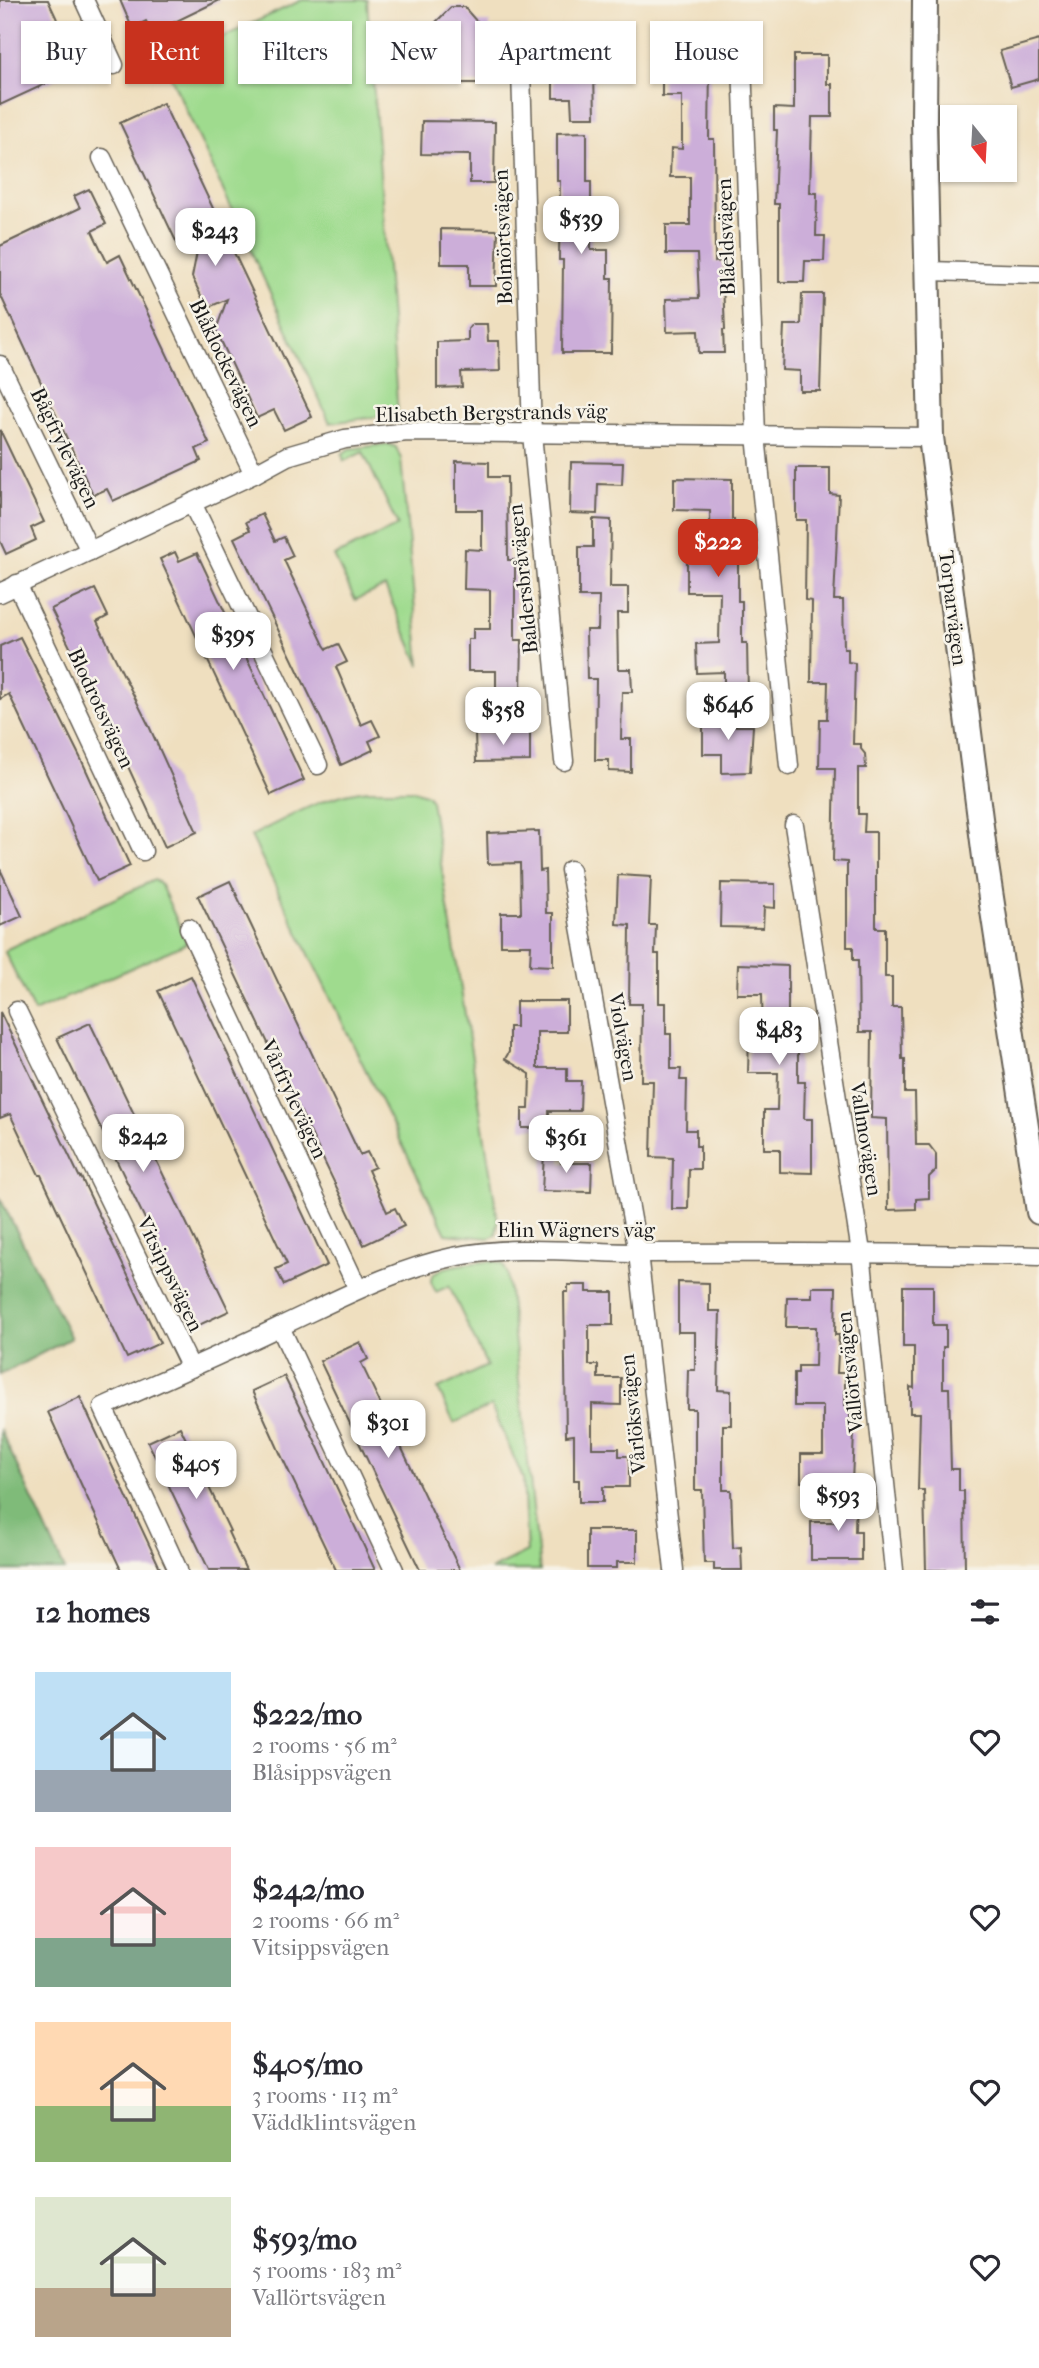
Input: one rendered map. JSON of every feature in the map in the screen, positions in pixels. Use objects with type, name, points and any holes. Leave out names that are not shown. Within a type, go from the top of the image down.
[{"type":"street","points":[[84,0],[114,65]]},
{"type":"street","name":"Torparvägen","points":[[925,0],[924,121],[931,437],[986,865],[1039,1212]]},
{"type":"street","name":"Bolmörtsvägen","points":[[521,84],[532,435]]},
{"type":"street","name":"Blåeldsvägen","points":[[743,84],[757,435],[789,766]]},
{"type":"street","name":"Blåklockevägen","points":[[102,158],[254,474]]},
{"type":"street","points":[[929,271],[1039,274]]},
{"type":"street","name":"Bågfrylevägen","points":[[0,365],[90,551]]},
{"type":"street","name":"Elisabeth Bergstrands väg","points":[[0,593],[287,456],[345,439],[407,432],[931,437]]},
{"type":"street","name":"Baldersbråvägen","points":[[532,435],[564,761]]},
{"type":"street","points":[[192,503],[318,765]]},
{"type":"street","name":"Blodrotsvägen","points":[[17,584],[143,851]]},
{"type":"street","name":"Vallmovägen","points":[[794,825],[861,1252]]},
{"type":"street","name":"Violvägen","points":[[570,870],[638,1252]]},
{"type":"street","name":"Vårfrylevägen","points":[[189,928],[358,1289]]},
{"type":"street","name":"Vitsippsvägen","points":[[17,1011],[191,1367]]},
{"type":"street","name":"Elin Wägners väg","points":[[178,1570],[103,1407],[358,1289],[411,1269],[465,1256],[513,1250],[1039,1256]]},
{"type":"street","name":"Vårlöksvägen","points":[[638,1252],[674,1570]]},
{"type":"street","name":"Vallörtsvägen","points":[[861,1252],[894,1570]]},
{"type":"street","points":[[280,1327],[394,1570]]},
{"type":"green space","points":[[302,0],[367,0],[366,84],[373,84],[398,414],[330,423],[174,84],[224,84],[224,36],[238,30],[238,84],[352,84],[352,21],[257,21]]},
{"type":"green space","points":[[388,444],[396,447],[401,459],[420,665],[385,587],[355,600],[334,556],[398,526],[363,452],[344,461],[342,454],[349,449]]},
{"type":"green space","points":[[368,790],[414,790],[428,795],[431,801],[498,1221],[496,1235],[489,1238],[446,1234],[251,836],[323,801]]},
{"type":"green space","points":[[154,880],[160,883],[187,943],[34,1012],[5,952],[7,949]]},
{"type":"green space","points":[[0,1198],[71,1338],[0,1375]]},
{"type":"green space","points":[[494,1261],[503,1264],[507,1273],[540,1570],[490,1570],[527,1552],[523,1478],[491,1406],[454,1423],[438,1389],[487,1366],[449,1286],[436,1292],[431,1281],[433,1275],[448,1267]]},
{"type":"green space","points":[[0,1429],[65,1570],[0,1570]]},
{"type":"building","points":[[0,0],[48,0],[58,21],[21,21],[21,84],[45,84],[0,105]]},
{"type":"building","points":[[120,0],[220,0],[177,21],[129,21]]},
{"type":"building","points":[[451,7],[464,7],[476,21],[475,83],[461,83],[461,21],[437,21]]},
{"type":"building","points":[[1039,40],[1039,79],[1011,87],[1000,51]]},
{"type":"building","points":[[794,55],[827,55],[827,84],[832,84],[832,117],[812,117],[810,193],[817,193],[816,236],[825,236],[824,261],[805,261],[804,282],[779,282],[779,204],[774,204],[777,130],[774,130],[774,108],[794,109]]},
{"type":"building","points":[[553,84],[594,84],[595,117],[572,117],[571,98],[553,98]]},
{"type":"building","points":[[662,84],[710,84],[709,139],[714,139],[715,262],[722,261],[724,353],[699,353],[698,331],[667,332],[666,299],[699,298],[697,254],[666,254],[666,225],[690,225],[690,177],[670,177],[671,148],[682,149],[682,96],[662,96]]},
{"type":"building","points":[[163,103],[312,417],[284,430],[274,410],[257,418],[216,330],[227,299],[207,308],[192,277],[198,247],[182,254],[120,123]]},
{"type":"building","points":[[422,121],[495,122],[494,183],[470,183],[470,155],[421,154]]},
{"type":"building","points":[[587,132],[587,182],[591,182],[591,250],[608,250],[608,278],[612,278],[611,353],[562,353],[563,260],[559,260],[560,181],[557,181],[557,133]]},
{"type":"building","points":[[89,189],[106,224],[92,231],[107,262],[120,255],[209,443],[196,449],[201,461],[113,501],[107,489],[93,495],[0,294],[0,246],[80,208],[74,196]]},
{"type":"building","points":[[441,229],[498,230],[496,286],[469,286],[469,264],[441,264]]},
{"type":"building","points":[[802,294],[823,294],[820,391],[800,391],[800,371],[782,370],[784,325],[801,325]]},
{"type":"building","points":[[472,324],[487,324],[488,341],[499,341],[500,371],[461,372],[462,387],[437,388],[437,342],[468,341],[468,329]]},
{"type":"building","points":[[0,430],[44,522],[31,528],[36,540],[6,554],[0,541]]},
{"type":"building","points":[[456,461],[489,462],[489,477],[507,477],[508,560],[515,560],[515,640],[522,640],[521,691],[496,691],[496,671],[468,671],[468,639],[473,639],[473,629],[490,629],[490,590],[464,589],[465,549],[482,550],[482,510],[456,510]]},
{"type":"building","points":[[571,462],[623,463],[622,485],[598,484],[597,514],[570,513]]},
{"type":"building","points":[[796,468],[830,468],[830,494],[839,495],[834,600],[843,600],[844,649],[848,649],[848,662],[855,663],[853,744],[861,744],[866,768],[858,768],[858,814],[865,814],[864,832],[876,832],[876,928],[885,928],[885,977],[892,977],[892,1007],[901,1007],[905,1093],[915,1093],[916,1145],[929,1145],[936,1154],[936,1170],[929,1177],[929,1198],[916,1199],[916,1209],[888,1210],[887,1119],[871,1118],[872,1032],[859,1032],[858,960],[853,960],[853,947],[847,947],[847,862],[833,861],[835,768],[819,768],[820,719],[827,719],[828,682],[811,682],[812,601],[805,600],[806,520],[796,520]]},
{"type":"building","points":[[674,478],[732,479],[734,551],[738,551],[738,601],[742,601],[742,643],[747,643],[748,694],[724,694],[724,672],[697,673],[696,644],[719,643],[720,592],[687,592],[687,562],[711,562],[710,511],[674,510]]},
{"type":"building","points":[[262,514],[275,541],[284,537],[293,556],[284,560],[324,645],[327,649],[338,644],[347,662],[336,667],[361,725],[372,720],[380,736],[369,741],[373,750],[341,765],[234,538],[250,530],[246,522]]},
{"type":"building","points":[[593,519],[611,520],[610,587],[628,587],[628,613],[617,613],[618,669],[631,669],[632,692],[622,692],[621,739],[631,739],[631,772],[609,771],[609,760],[595,760],[596,679],[587,679],[586,630],[598,630],[599,597],[579,597],[579,547],[593,547]]},
{"type":"building","points":[[175,552],[179,561],[197,553],[304,780],[271,795],[160,559]]},
{"type":"building","points":[[95,589],[108,616],[97,622],[149,726],[197,832],[165,847],[108,723],[51,609]]},
{"type":"building","points":[[20,637],[82,761],[130,866],[97,881],[9,694],[0,699],[0,646]]},
{"type":"building","points":[[703,712],[732,713],[731,726],[753,726],[750,772],[722,773],[722,754],[703,754]]},
{"type":"building","points":[[530,732],[530,761],[476,762],[475,733]]},
{"type":"building","points":[[539,831],[540,871],[545,870],[546,913],[553,913],[553,966],[530,965],[531,945],[501,945],[501,913],[521,913],[520,863],[488,864],[487,833]]},
{"type":"building","points":[[0,869],[22,916],[0,926]]},
{"type":"building","points":[[618,875],[651,877],[649,925],[656,925],[655,954],[659,954],[659,1003],[666,1003],[666,1034],[671,1034],[671,1069],[681,1069],[680,1080],[687,1080],[686,1130],[696,1130],[696,1146],[700,1146],[700,1169],[689,1169],[688,1209],[672,1209],[673,1158],[651,1157],[653,1081],[641,1081],[642,1004],[629,1004],[630,925],[616,924]]},
{"type":"building","points":[[230,881],[360,1155],[367,1152],[375,1167],[368,1170],[387,1212],[395,1208],[404,1226],[364,1245],[198,896]]},
{"type":"building","points":[[721,883],[775,884],[775,908],[764,907],[763,928],[720,927]]},
{"type":"building","points":[[738,964],[788,966],[788,1042],[798,1042],[798,1082],[805,1082],[804,1119],[812,1119],[812,1173],[780,1172],[780,1149],[764,1149],[764,1110],[777,1110],[778,1073],[748,1073],[749,1035],[763,1035],[762,994],[737,994]]},
{"type":"building","points":[[191,976],[327,1265],[284,1285],[276,1269],[287,1264],[158,991]]},
{"type":"building","points":[[516,1001],[567,1001],[567,1032],[537,1032],[537,1068],[567,1068],[567,1081],[581,1081],[580,1111],[549,1111],[549,1128],[522,1128],[522,1109],[529,1109],[530,1074],[505,1059],[509,1052],[509,1027],[516,1027]]},
{"type":"building","points":[[0,1012],[160,1343],[127,1358],[10,1114],[0,1118]]},
{"type":"building","points":[[90,1023],[229,1311],[197,1326],[57,1038]]},
{"type":"building","points":[[544,1153],[561,1153],[561,1163],[592,1163],[591,1192],[542,1191]]},
{"type":"building","points":[[678,1282],[709,1283],[709,1311],[720,1311],[718,1390],[731,1391],[731,1425],[723,1425],[723,1490],[731,1490],[733,1548],[741,1547],[742,1570],[714,1570],[714,1563],[704,1563],[702,1490],[695,1490],[695,1409],[687,1409],[688,1370],[695,1370],[695,1332],[678,1332]]},
{"type":"building","points":[[568,1285],[587,1285],[587,1292],[613,1292],[613,1325],[589,1325],[589,1365],[598,1365],[598,1378],[621,1378],[621,1405],[592,1404],[592,1448],[619,1448],[619,1456],[629,1456],[629,1487],[603,1487],[603,1502],[579,1502],[579,1480],[574,1480],[574,1435],[566,1436],[564,1292],[568,1292]]},
{"type":"building","points":[[903,1286],[933,1286],[933,1325],[946,1325],[943,1388],[949,1388],[951,1469],[959,1469],[959,1491],[964,1491],[965,1570],[926,1570],[924,1490],[918,1490],[920,1413],[910,1413],[910,1387],[914,1388],[914,1347],[903,1347]]},
{"type":"building","points":[[812,1287],[836,1287],[835,1335],[839,1335],[837,1373],[845,1373],[845,1405],[850,1405],[850,1432],[854,1432],[852,1483],[801,1482],[801,1454],[823,1454],[823,1406],[794,1406],[794,1373],[798,1373],[798,1366],[815,1366],[816,1327],[786,1327],[787,1297],[812,1297]]},
{"type":"building","points":[[360,1342],[368,1359],[361,1363],[460,1570],[420,1570],[320,1361]]},
{"type":"building","points":[[284,1376],[375,1570],[336,1570],[281,1455],[252,1391]]},
{"type":"building","points":[[80,1397],[161,1570],[121,1570],[48,1412]]},
{"type":"building","points":[[180,1427],[246,1570],[209,1570],[148,1442]]},
{"type":"building","points":[[856,1491],[855,1531],[861,1531],[861,1560],[811,1560],[811,1522],[836,1522],[836,1492]]},
{"type":"building","points":[[587,1530],[637,1530],[637,1562],[617,1562],[617,1568],[587,1568]]}]
